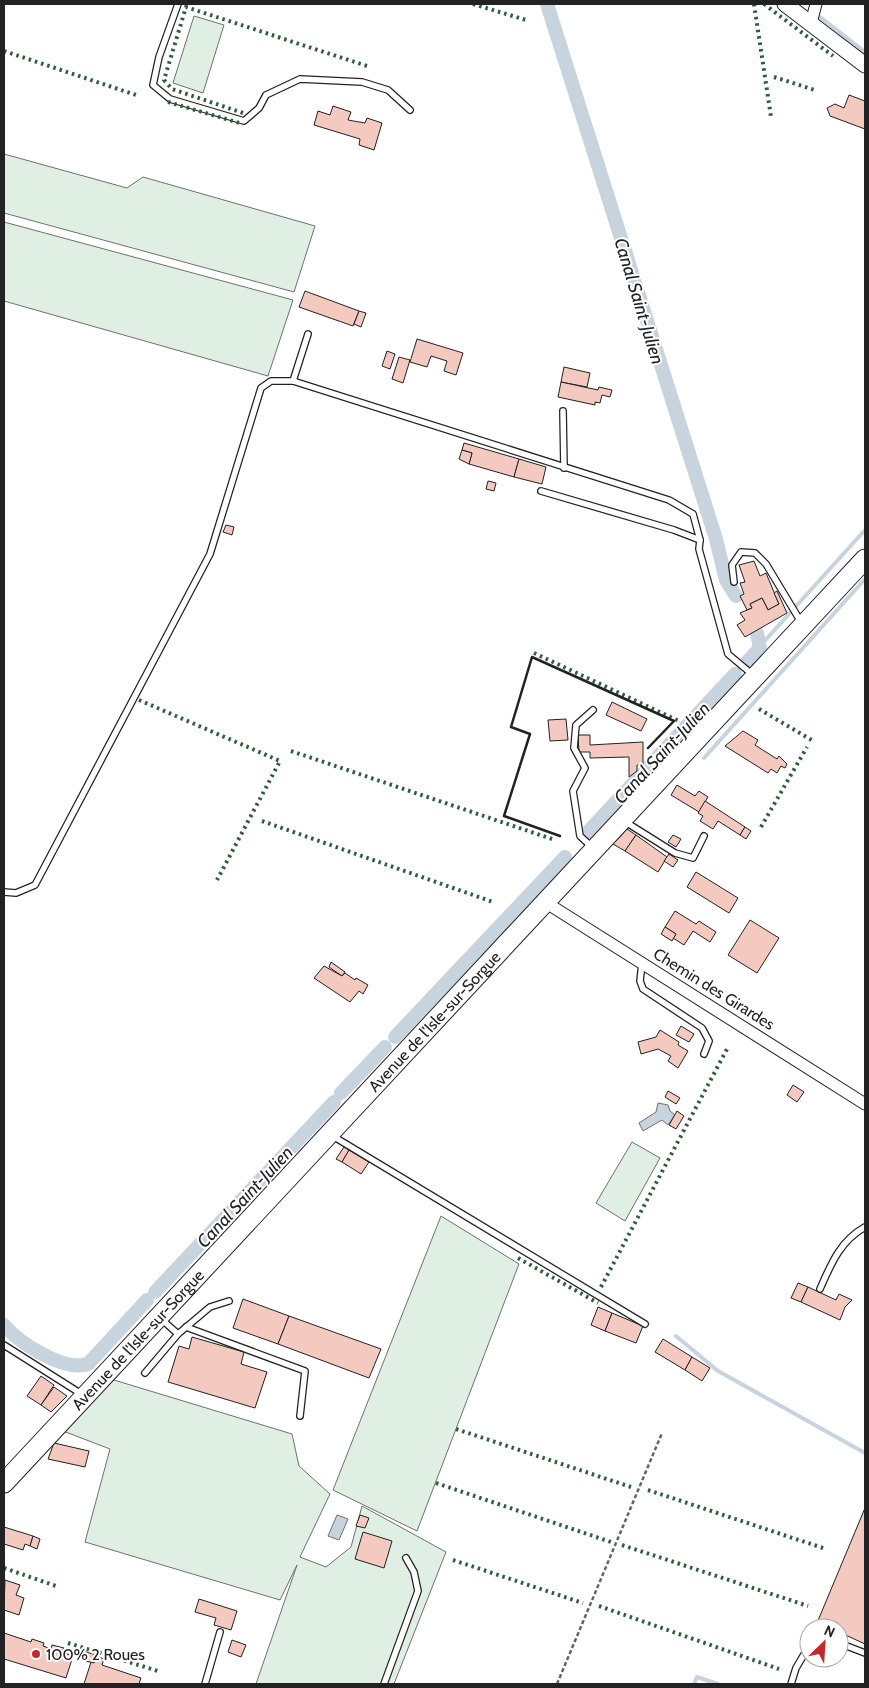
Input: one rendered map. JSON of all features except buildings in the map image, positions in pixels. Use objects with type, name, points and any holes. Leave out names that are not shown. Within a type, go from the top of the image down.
[{"type":"main road","name":"Avenue de l'Isle-sur-Sorgue","points":[[4,1483],[754,677],[863,565]]},
{"type":"street","points":[[785,4],[865,65]]},
{"type":"street","points":[[812,23],[816,4]]},
{"type":"street","name":"Chemin des Girardes","points":[[545,902],[865,1104]]},
{"type":"lane","points":[[178,4],[160,57],[153,85],[170,99],[244,121],[259,108],[266,95],[300,79],[362,82],[388,90],[410,110]]},
{"type":"lane","points":[[293,381],[308,334]]},
{"type":"lane","points":[[4,892],[16,893],[35,885],[210,554],[261,388],[271,381],[293,381],[669,500],[693,514],[700,540],[699,549],[728,654],[754,677]]},
{"type":"lane","points":[[563,411],[564,468]]},
{"type":"lane","points":[[541,491],[674,530],[700,540]]},
{"type":"lane","points":[[734,582],[732,565],[741,552],[755,553],[766,564],[803,626]]},
{"type":"lane","points":[[592,710],[576,725],[574,748],[585,768],[573,791],[580,836],[595,849]]},
{"type":"lane","points":[[622,820],[675,853],[693,858],[704,836]]},
{"type":"lane","points":[[642,963],[640,981],[643,989],[702,1028],[709,1041],[704,1054]]},
{"type":"lane","points":[[329,1134],[645,1324]]},
{"type":"lane","points":[[820,1289],[835,1255],[846,1243],[865,1228]]},
{"type":"lane","points":[[145,1373],[186,1327],[210,1308],[228,1301]]},
{"type":"lane","points":[[159,1316],[178,1334]]},
{"type":"lane","points":[[186,1327],[305,1371],[300,1416]]},
{"type":"lane","points":[[4,1345],[85,1396]]},
{"type":"lane","points":[[384,1684],[418,1591],[414,1572],[406,1558]]},
{"type":"lane","points":[[205,1684],[220,1632]]},
{"type":"lane","points":[[849,1646],[865,1652]]},
{"type":"lane","points":[[791,1684],[799,1663]]},
{"type":"path","points":[[557,1684],[662,1433]]},
{"type":"green space","points":[[194,16],[224,25],[203,93],[173,83]]},
{"type":"green space","points":[[4,154],[127,188],[143,177],[315,226],[294,292],[4,213]]},
{"type":"green space","points":[[4,222],[293,300],[268,376],[4,301]]},
{"type":"green space","points":[[632,1142],[660,1158],[625,1221],[596,1203]]},
{"type":"green space","points":[[441,1216],[519,1264],[417,1531],[333,1490]]},
{"type":"green space","points":[[114,1380],[292,1434],[299,1466],[330,1494],[300,1557],[326,1567],[351,1547],[362,1506],[446,1552],[394,1684],[256,1684],[297,1565],[280,1600],[85,1542],[110,1449],[63,1431]]},
{"type":"shaded area","points":[[658,1103],[668,1105],[670,1111],[675,1115],[668,1125],[662,1120],[643,1131],[639,1123],[656,1112]]},
{"type":"shaded area","points":[[337,1515],[348,1519],[339,1540],[328,1536]]},
{"type":"waterway","name":"Canal Saint-Julien","points":[[547,4],[716,539],[726,580],[736,596]]},
{"type":"waterway","points":[[820,17],[865,52]]},
{"type":"waterway","points":[[761,645],[865,530]]},
{"type":"waterway","points":[[704,758],[865,579]]},
{"type":"waterway","name":"Canal Saint-Julien","points":[[746,663],[760,648],[757,633]]},
{"type":"waterway","name":"Canal Saint-Julien","points":[[588,832],[735,674]]},
{"type":"waterway","name":"Canal Saint-Julien","points":[[395,1037],[565,857]]},
{"type":"waterway","name":"Canal Saint-Julien","points":[[341,1093],[385,1047]]},
{"type":"waterway","name":"Canal Saint-Julien","points":[[155,1292],[334,1102]]},
{"type":"waterway","name":"Canal Saint-Julien","points":[[4,1325],[20,1340],[55,1360],[67,1364],[88,1364],[147,1300]]},
{"type":"waterway","points":[[676,1336],[718,1371],[865,1453]]},
{"type":"waterway","points":[[694,1684],[697,1677],[718,1684]]},
{"type":"hedge","points":[[473,4],[526,20]]},
{"type":"hedge","points":[[754,4],[771,117]]},
{"type":"hedge","points":[[764,4],[833,56]]},
{"type":"hedge","points":[[243,113],[172,89],[164,80],[186,7],[370,67]]},
{"type":"hedge","points":[[4,51],[139,96]]},
{"type":"hedge","points":[[774,77],[815,90]]},
{"type":"hedge","points":[[168,102],[243,124]]},
{"type":"hedge","points":[[534,653],[679,721]]},
{"type":"hedge","points":[[139,700],[280,761],[217,880]]},
{"type":"hedge","points":[[759,709],[815,742]]},
{"type":"hedge","points":[[761,827],[807,747]]},
{"type":"hedge","points":[[291,751],[555,840]]},
{"type":"hedge","points":[[262,821],[493,902]]},
{"type":"hedge","points":[[601,1287],[727,1049]]},
{"type":"hedge","points":[[518,1258],[598,1303]]},
{"type":"hedge","points":[[456,1429],[631,1487]]},
{"type":"hedge","points":[[436,1483],[611,1542]]},
{"type":"hedge","points":[[648,1490],[826,1549]]},
{"type":"hedge","points":[[622,1545],[808,1606]]},
{"type":"hedge","points":[[453,1560],[583,1603]]},
{"type":"hedge","points":[[4,1568],[56,1586]]},
{"type":"hedge","points":[[599,1606],[779,1669]]},
{"type":"hedge","points":[[68,1643],[161,1672]]},
{"type":"wall","points":[[560,836],[504,816],[530,734],[511,727],[532,657],[674,721],[648,748]]},
{"type":"place","name":"100% 2 Roues","points":[[36,1654]]}]
